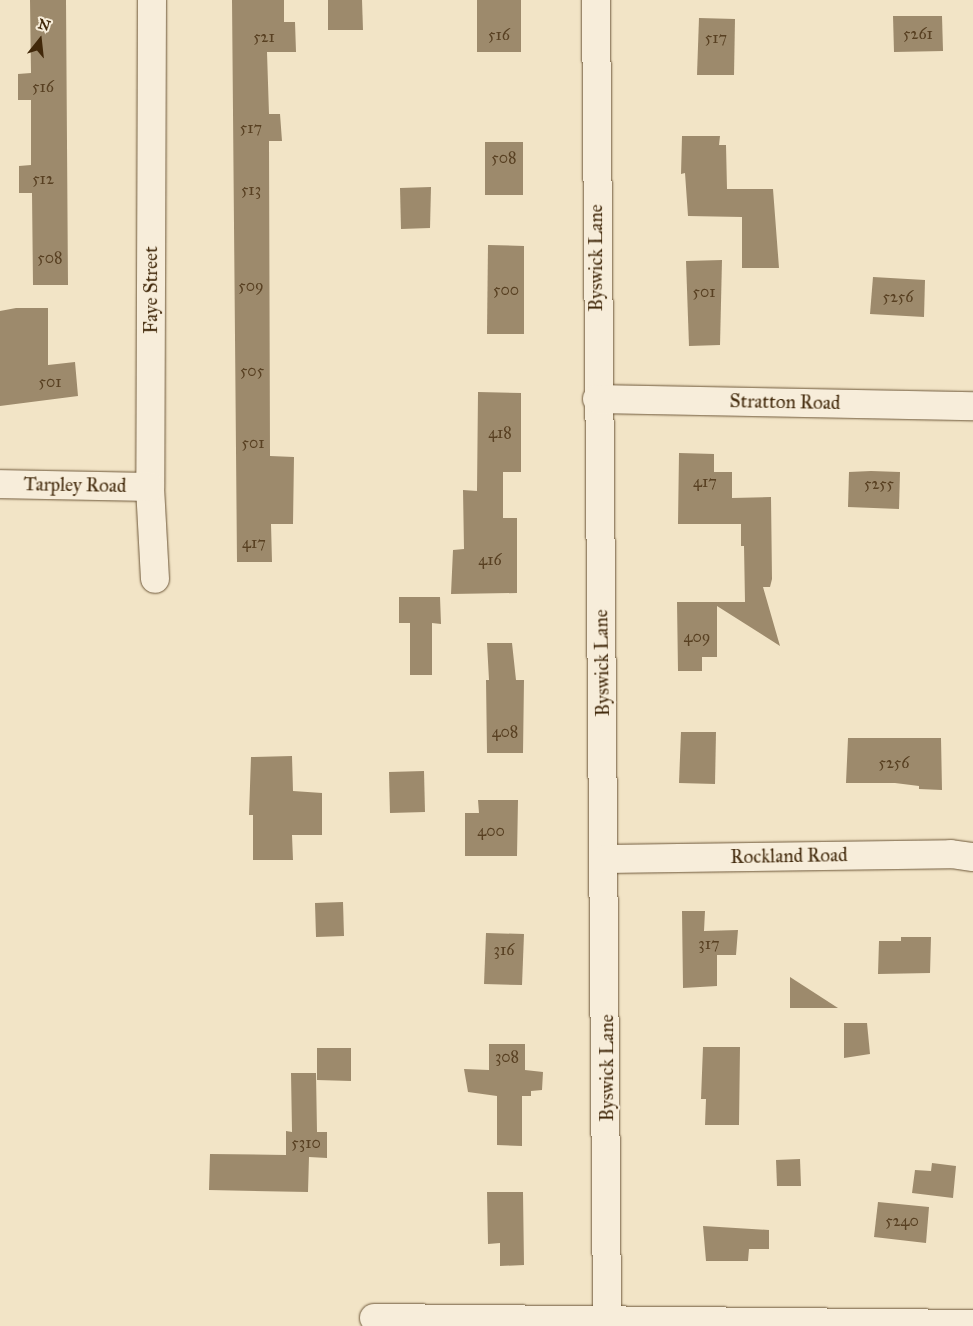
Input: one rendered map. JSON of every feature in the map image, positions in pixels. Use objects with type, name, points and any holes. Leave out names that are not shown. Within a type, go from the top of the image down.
[{"type":"street","name":"Faye Street","points":[[152,0],[150,487],[155,579]]},
{"type":"street","name":"Byswick Lane","points":[[596,0],[597,399],[606,859],[607,1322]]},
{"type":"street","name":"Stratton Road","points":[[597,399],[973,406]]},
{"type":"street","name":"Tarpley Road","points":[[0,484],[150,487]]},
{"type":"street","name":"Rockland Road","points":[[606,859],[951,854],[973,857]]},
{"type":"street","points":[[374,1318],[607,1322],[973,1324]]},
{"type":"building","points":[[30,0],[66,0],[68,285],[33,285],[32,193],[19,193],[19,166],[31,165],[31,100],[18,100],[18,74],[31,73]]},
{"type":"building","points":[[232,0],[284,0],[284,22],[295,22],[296,52],[267,52],[269,114],[280,114],[282,141],[269,141],[270,456],[294,457],[293,524],[271,524],[272,562],[237,562]]},
{"type":"building","points":[[328,0],[362,0],[363,30],[328,30]]},
{"type":"building","points":[[477,0],[521,0],[521,52],[477,52]]},
{"type":"building","points":[[893,16],[942,16],[943,51],[894,52]]},
{"type":"building","points":[[699,18],[735,19],[734,75],[697,75]]},
{"type":"building","points":[[682,136],[720,136],[719,145],[726,145],[727,189],[773,189],[779,268],[742,268],[742,217],[688,216],[685,173],[681,174]]},
{"type":"building","points":[[485,142],[523,142],[523,195],[485,195]]},
{"type":"building","points":[[431,187],[430,228],[401,229],[400,188]]},
{"type":"building","points":[[488,245],[524,246],[524,334],[487,334]]},
{"type":"building","points":[[722,260],[720,345],[689,346],[686,261]]},
{"type":"building","points":[[873,277],[925,280],[924,317],[870,314]]},
{"type":"building","points":[[16,308],[48,308],[48,365],[75,362],[78,396],[0,406],[0,311]]},
{"type":"building","points":[[478,392],[521,393],[521,472],[503,472],[503,518],[517,518],[517,593],[451,594],[453,550],[464,549],[463,490],[477,491]]},
{"type":"building","points":[[679,453],[714,454],[714,472],[732,472],[732,498],[771,497],[772,579],[770,587],[763,587],[780,646],[717,606],[717,657],[702,657],[702,671],[678,671],[677,602],[745,602],[744,546],[741,546],[741,524],[678,524]]},
{"type":"building","points":[[849,472],[900,472],[899,509],[848,507]]},
{"type":"building","points":[[399,597],[440,597],[441,624],[432,623],[432,675],[410,675],[410,623],[399,623]]},
{"type":"building","points":[[487,643],[512,643],[516,680],[524,680],[523,753],[487,753],[486,680],[489,680]]},
{"type":"building","points":[[681,732],[716,732],[715,784],[679,783]]},
{"type":"building","points":[[848,738],[941,738],[942,790],[919,789],[919,786],[895,783],[846,783]]},
{"type":"building","points":[[292,756],[293,791],[322,793],[322,835],[292,835],[293,860],[253,860],[253,815],[249,815],[251,757]]},
{"type":"building","points":[[424,771],[425,812],[390,813],[389,772]]},
{"type":"building","points":[[478,800],[518,800],[517,856],[465,856],[465,813],[479,813]]},
{"type":"building","points":[[343,902],[344,936],[316,937],[315,903]]},
{"type":"building","points":[[682,911],[705,911],[704,931],[738,930],[736,955],[717,955],[717,986],[683,988]]},
{"type":"building","points":[[486,933],[524,934],[522,985],[484,984]]},
{"type":"building","points":[[901,937],[931,937],[930,973],[878,974],[879,941],[901,941]]},
{"type":"building","points":[[790,977],[838,1008],[790,1008]]},
{"type":"building","points":[[844,1023],[867,1023],[870,1054],[844,1058]]},
{"type":"building","points":[[489,1044],[525,1044],[525,1070],[543,1072],[542,1090],[531,1091],[531,1096],[522,1096],[522,1146],[497,1145],[497,1096],[468,1092],[464,1069],[489,1070]]},
{"type":"building","points":[[703,1047],[740,1047],[739,1125],[705,1125],[706,1099],[701,1099]]},
{"type":"building","points":[[317,1048],[351,1048],[351,1081],[317,1080]]},
{"type":"building","points":[[291,1073],[316,1073],[317,1132],[327,1132],[327,1158],[309,1157],[308,1192],[209,1190],[210,1154],[286,1155],[286,1131],[292,1132]]},
{"type":"building","points":[[800,1159],[801,1186],[777,1186],[776,1160]]},
{"type":"building","points":[[932,1163],[956,1166],[953,1198],[912,1193],[915,1170],[931,1171]]},
{"type":"building","points":[[487,1192],[523,1192],[524,1265],[500,1266],[500,1243],[488,1244]]},
{"type":"building","points":[[878,1202],[929,1207],[926,1243],[874,1237]]},
{"type":"building","points":[[703,1226],[769,1230],[769,1249],[749,1249],[748,1261],[706,1261]]}]
